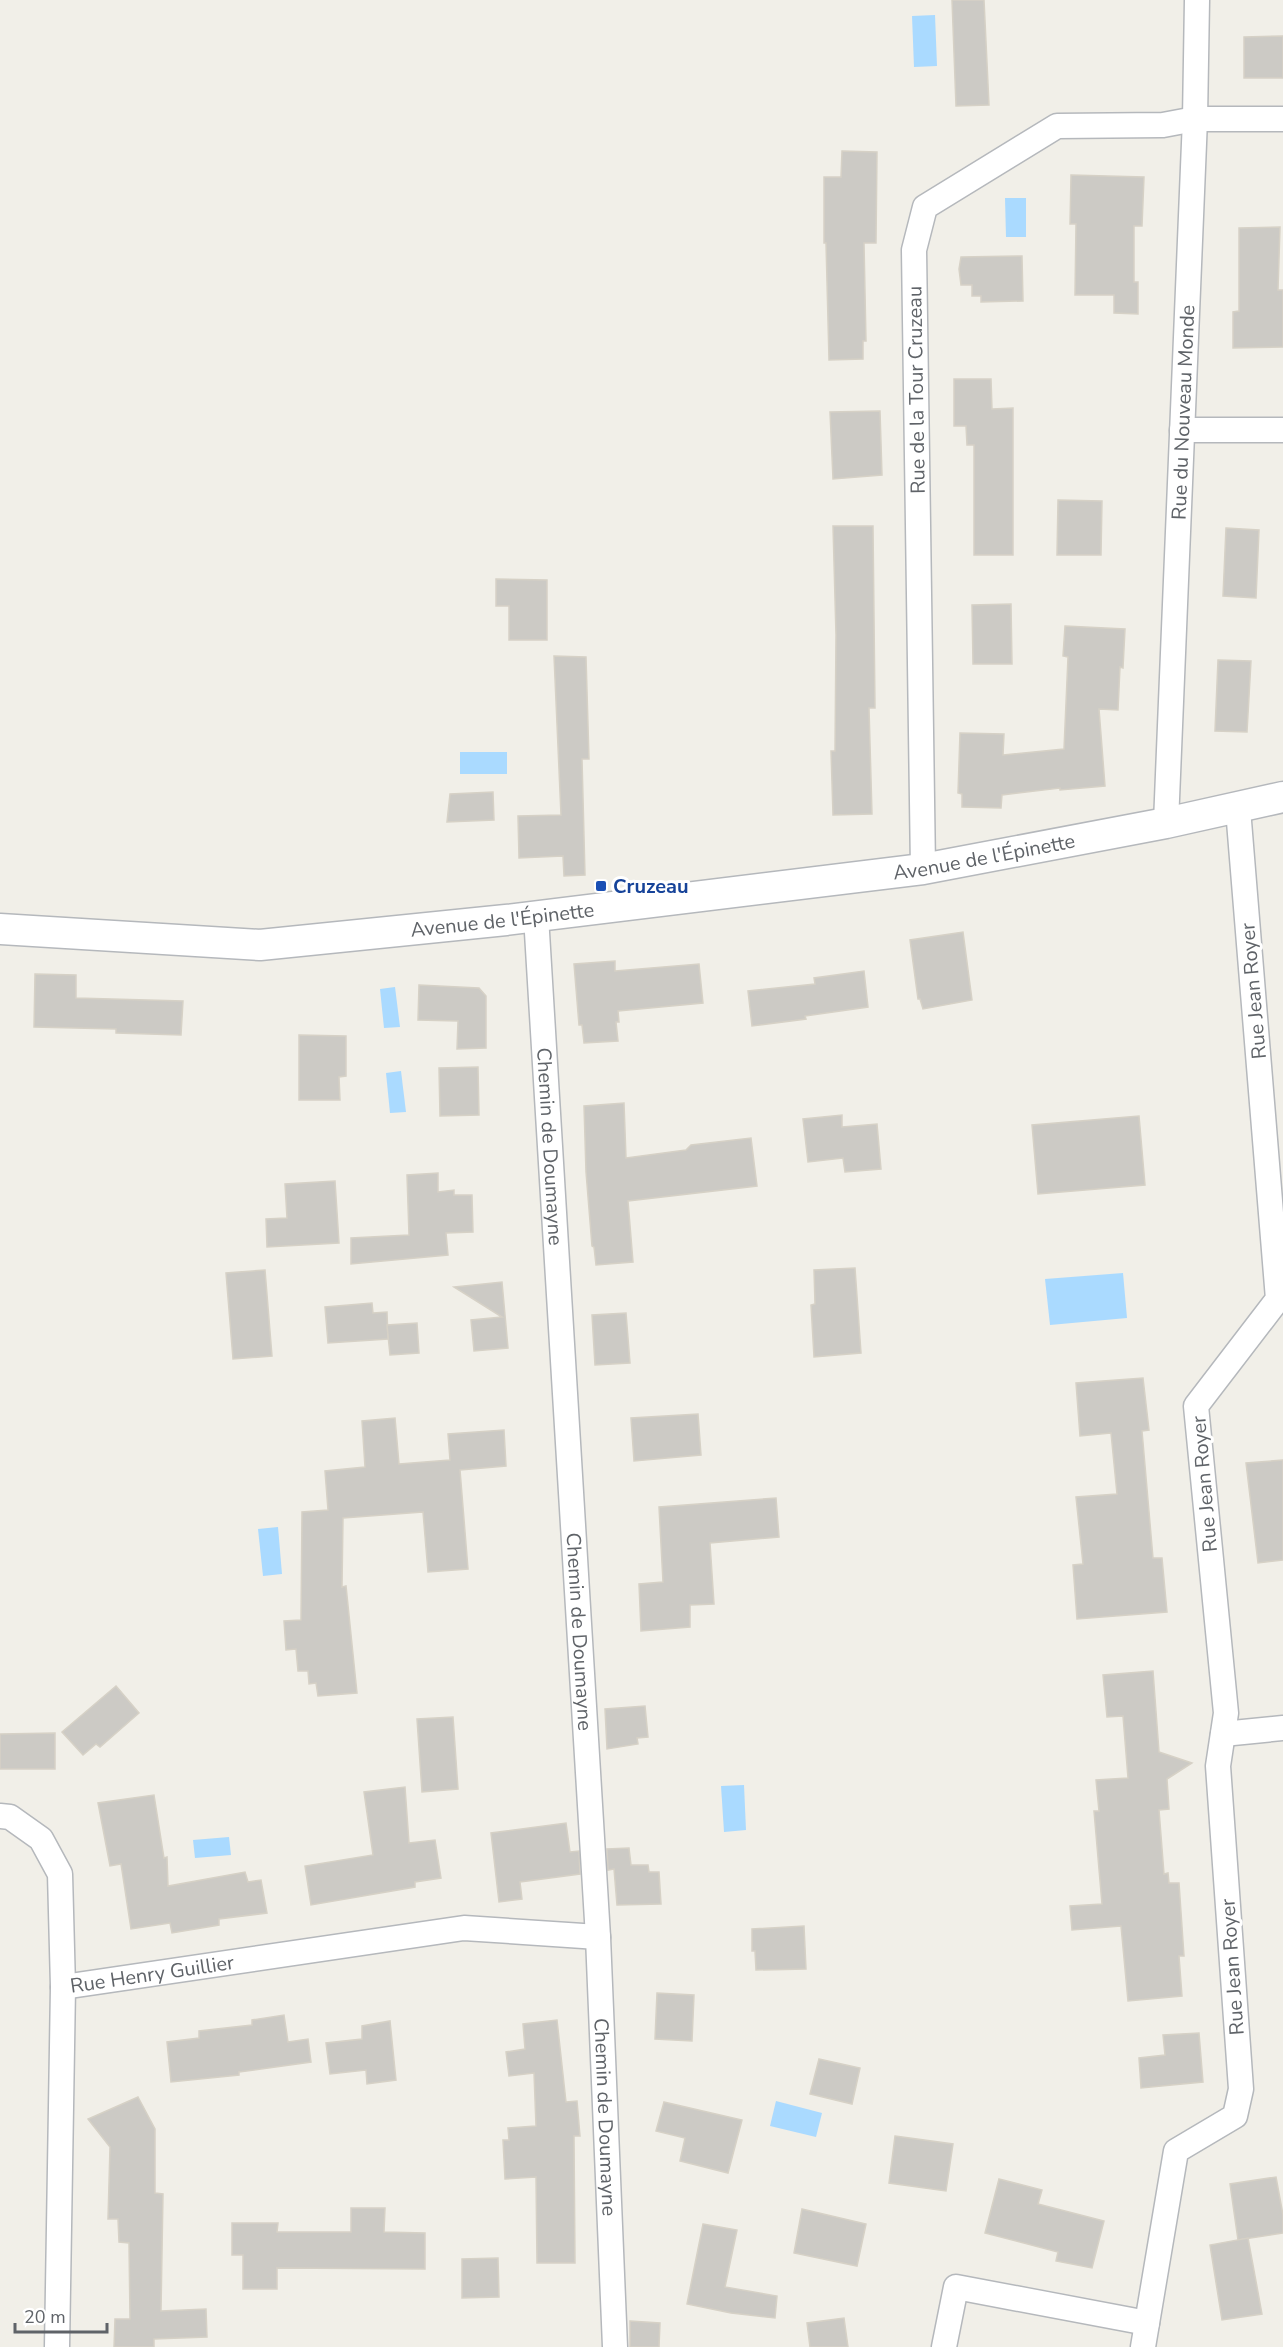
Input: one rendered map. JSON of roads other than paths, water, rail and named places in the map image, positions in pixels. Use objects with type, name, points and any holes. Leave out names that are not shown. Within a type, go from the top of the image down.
[{"type":"street","name":"Rue du Nouveau Monde","points":[[1166,824],[1195,119],[1197,0]]},
{"type":"street","name":"Rue de la Tour Cruzeau","points":[[923,869],[914,250],[925,207],[1057,126],[1163,125],[1195,119],[1283,118]]},
{"type":"street","points":[[1182,430],[1283,430]]},
{"type":"street","name":"Avenue de l'Épinette","points":[[0,929],[260,945],[536,916],[923,869],[1166,824],[1283,797]]},
{"type":"street","name":"Rue Jean Royer","points":[[1147,2323],[1176,2151],[1235,2116],[1241,2089],[1218,1766],[1226,1713],[1196,1407],[1278,1299],[1238,809]]},
{"type":"street","name":"Chemin de Doumayne","points":[[536,916],[598,1937],[615,2347]]},
{"type":"street","points":[[1223,1734],[1283,1728]]},
{"type":"street","points":[[0,1816],[10,1817],[41,1839],[60,1874],[63,1987]]},
{"type":"street","name":"Rue Henry Guillier","points":[[57,2347],[63,1987],[464,1928],[598,1937]]},
{"type":"street","points":[[944,2347],[956,2287],[1147,2323],[1143,2347]]},
{"type":"water","points":[[935,15],[937,66],[914,67],[912,16]]},
{"type":"water","points":[[1005,198],[1026,198],[1026,237],[1006,237]]},
{"type":"water","points":[[460,752],[507,752],[507,774],[460,774]]},
{"type":"water","points":[[395,987],[400,1027],[384,1028],[380,989]]},
{"type":"water","points":[[401,1071],[406,1112],[390,1113],[386,1073]]},
{"type":"water","points":[[1123,1273],[1127,1318],[1050,1325],[1045,1279]]},
{"type":"water","points":[[278,1527],[282,1574],[263,1576],[258,1529]]},
{"type":"water","points":[[744,1785],[746,1830],[724,1832],[721,1786]]},
{"type":"water","points":[[229,1837],[231,1855],[195,1858],[193,1840]]},
{"type":"water","points":[[776,2101],[822,2113],[816,2137],[770,2126]]},
{"type":"place","name":"Cruzeau","points":[[601,886]]}]
